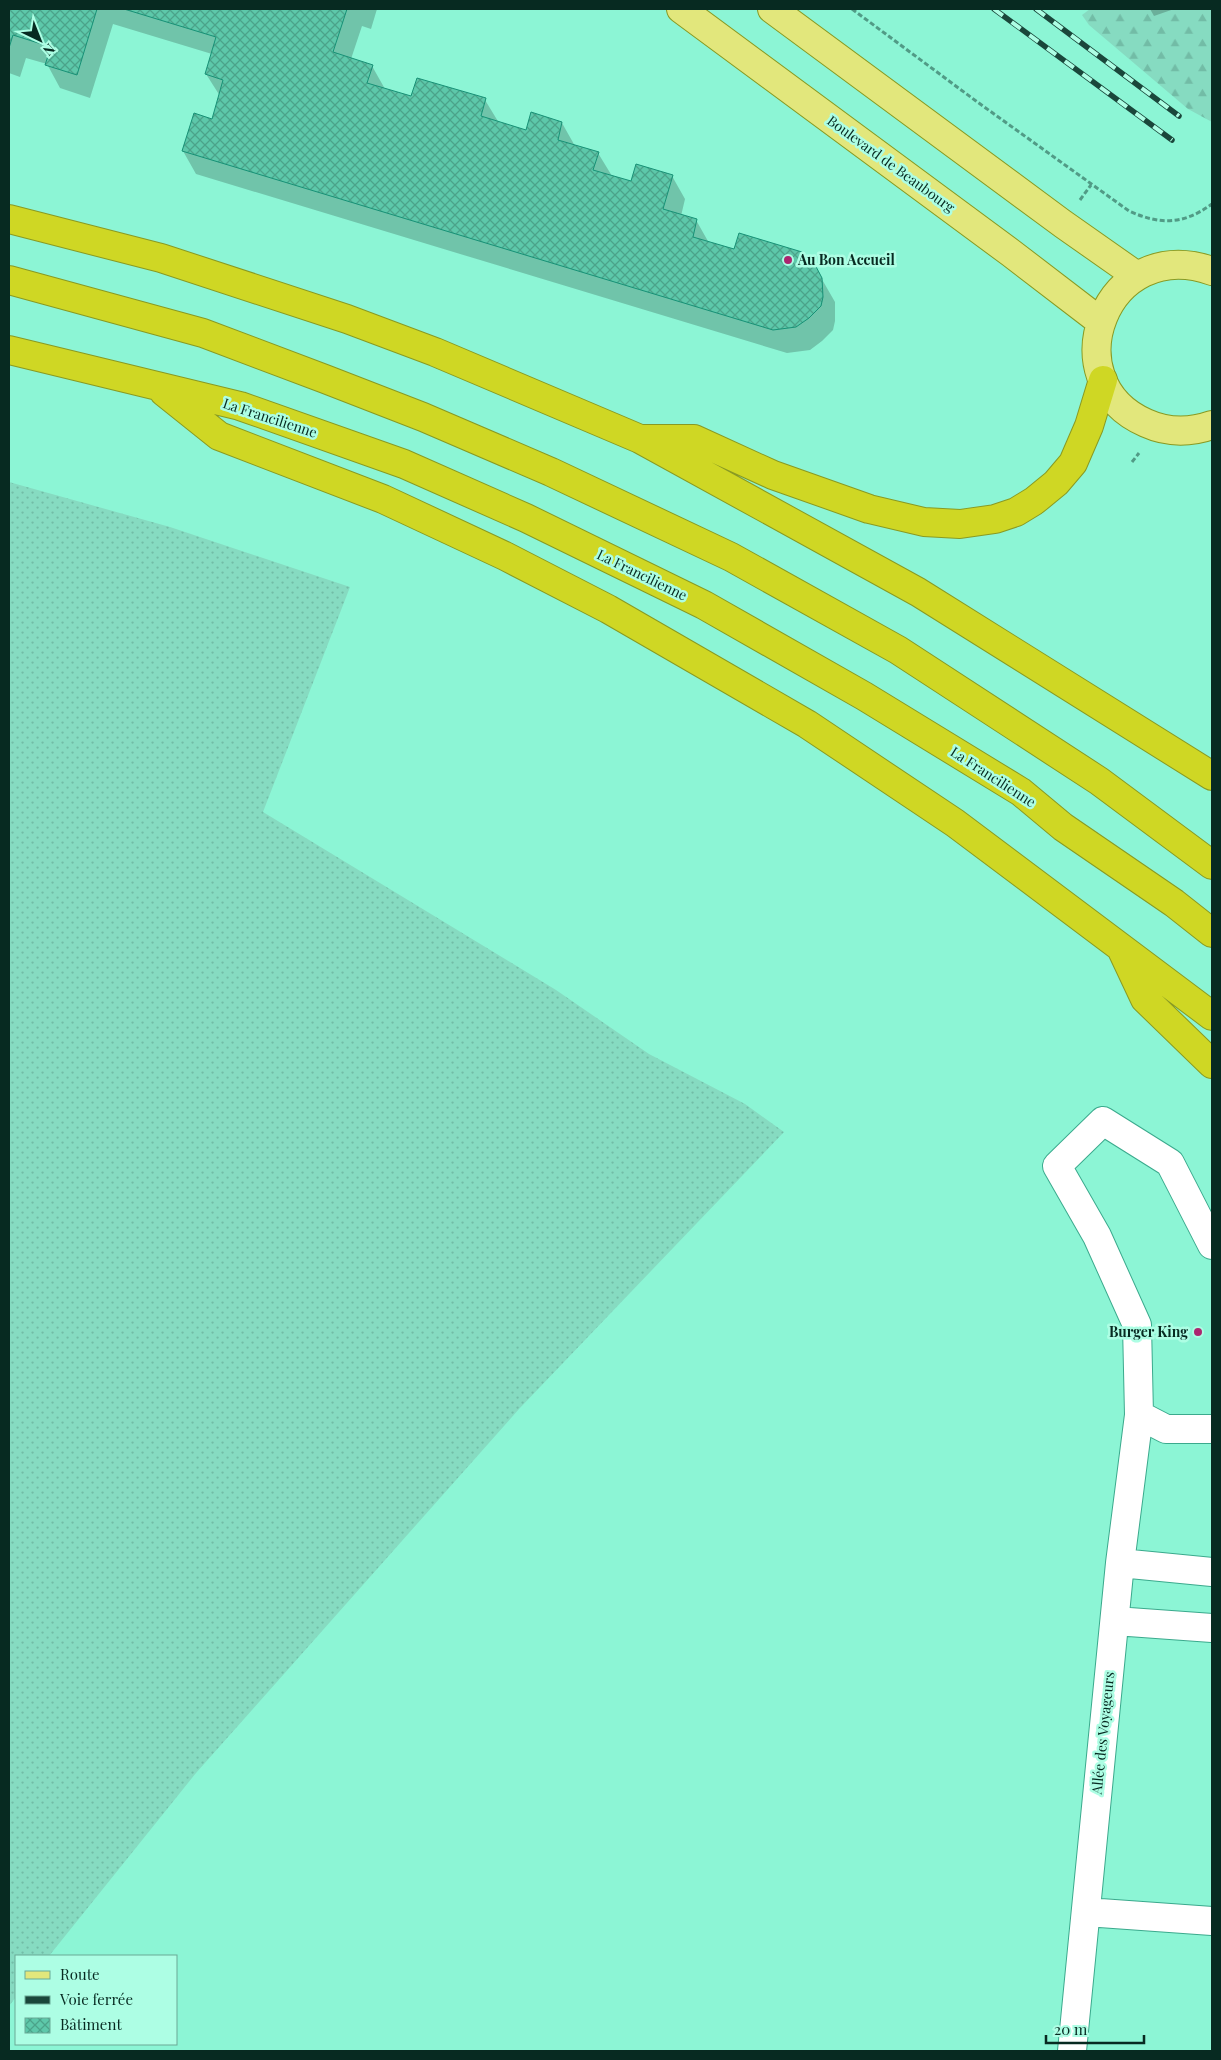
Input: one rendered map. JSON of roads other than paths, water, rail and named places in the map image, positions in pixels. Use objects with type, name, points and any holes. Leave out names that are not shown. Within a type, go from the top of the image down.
[{"type":"highway","points":[[9,219],[161,258],[348,319],[435,352],[640,439],[918,592],[1212,776]]},
{"type":"highway","points":[[9,280],[203,333],[325,378],[423,417],[551,472],[731,557],[898,650],[1099,781],[1212,865]]},
{"type":"highway","name":"La Francilienne","points":[[9,350],[159,388],[240,406],[404,464],[526,518],[704,606],[864,696],[1021,792],[1062,826],[1174,904],[1212,933]]},
{"type":"highway","points":[[640,439],[694,440],[773,474],[869,509],[924,522],[960,524],[995,519],[1016,512],[1034,502],[1056,483],[1073,463],[1089,426],[1103,380]]},
{"type":"highway","points":[[159,388],[219,436],[383,499],[505,556],[608,609],[807,724],[955,823],[1119,944],[1212,1016]]},
{"type":"highway","points":[[1119,944],[1145,999],[1212,1064]]},
{"type":"main road","name":"Boulevard de Beaubourg","points":[[681,9],[1012,253],[1100,322]]},
{"type":"main road","points":[[772,9],[1063,224],[1137,276]]},
{"type":"main road","points":[[1207,264],[1175,264],[1156,268],[1137,276],[1121,288],[1109,304],[1100,322],[1096,342],[1098,362],[1103,380],[1116,402],[1135,419],[1158,429],[1178,432],[1199,430],[1212,425]]},
{"type":"street","name":"Allée des Voyageurs","points":[[1072,2051],[1120,1563],[1139,1414],[1137,1325],[1097,1236],[1057,1166],[1103,1121],[1170,1163],[1212,1245]]},
{"type":"street","points":[[1139,1414],[1166,1429],[1212,1429]]},
{"type":"street","points":[[1120,1563],[1212,1572]]},
{"type":"street","points":[[1115,1621],[1212,1628]]},
{"type":"street","points":[[1086,1912],[1212,1921]]},
{"type":"railway","points":[[994,9],[1172,140]]},
{"type":"railway","points":[[1036,9],[1179,116]]},
{"type":"place","name":"Au Bon Accueil","points":[[788,260]]},
{"type":"place","name":"Burger King","points":[[1198,1332]]}]
